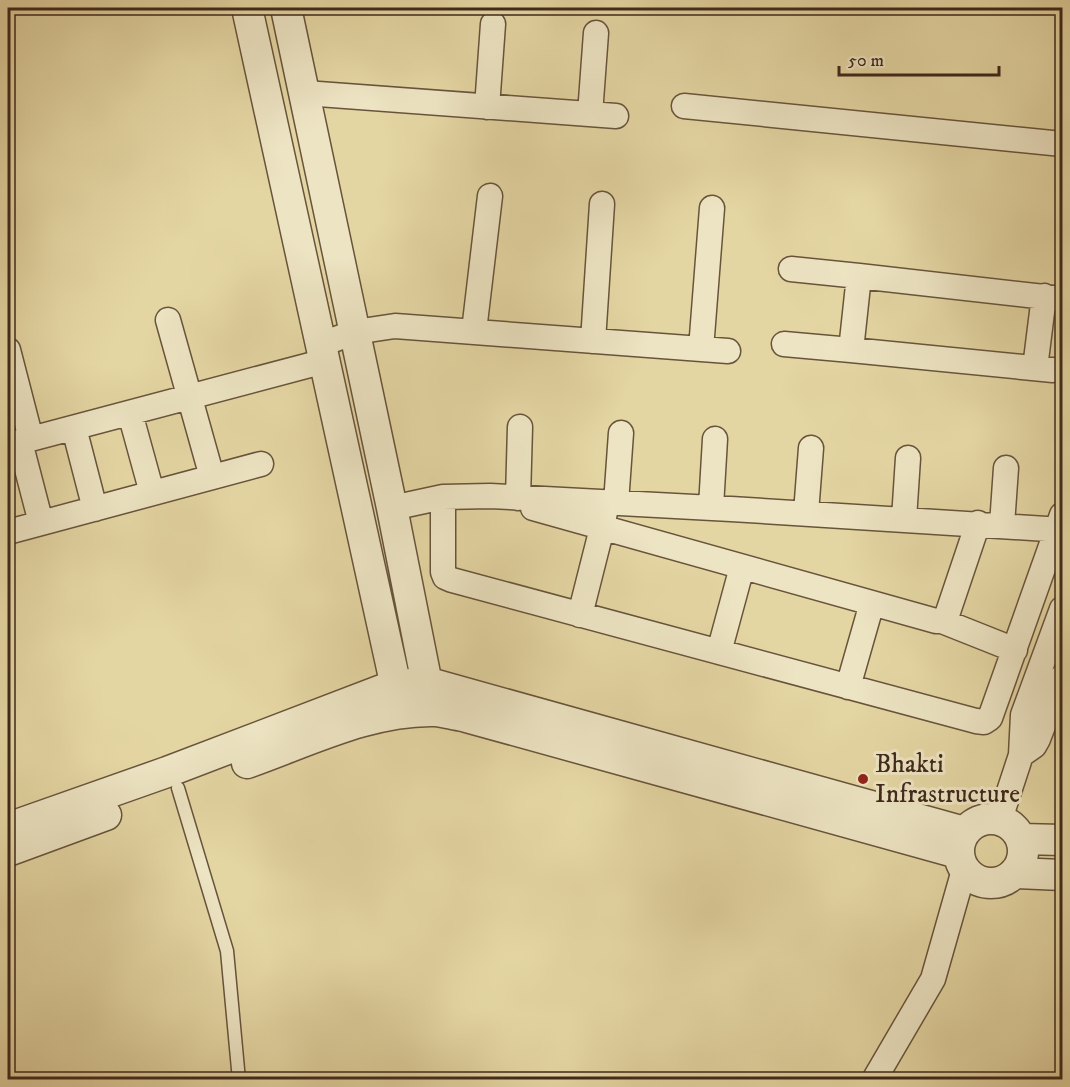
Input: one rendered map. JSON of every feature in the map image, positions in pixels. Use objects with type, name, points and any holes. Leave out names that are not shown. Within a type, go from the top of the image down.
[{"type":"street","points":[[8,851],[349,726],[389,715],[399,699],[247,8]]},
{"type":"street","points":[[286,8],[431,697]]},
{"type":"street","points":[[487,107],[493,24]]},
{"type":"street","points":[[590,114],[596,33]]},
{"type":"street","points":[[305,93],[616,116]]},
{"type":"street","points":[[684,106],[1062,144]]},
{"type":"street","points":[[474,331],[489,196]]},
{"type":"street","points":[[593,341],[602,204]]},
{"type":"street","points":[[701,349],[712,208]]},
{"type":"street","points":[[784,344],[1044,369],[1053,298],[790,269]]},
{"type":"street","points":[[852,350],[859,276]]},
{"type":"street","points":[[168,320],[212,477]]},
{"type":"street","points":[[19,442],[189,397],[323,352],[355,332],[395,326],[728,351]]},
{"type":"street","points":[[8,350],[19,442],[41,523]]},
{"type":"street","points":[[130,413],[152,493]]},
{"type":"street","points":[[518,498],[520,427]]},
{"type":"street","points":[[74,428],[95,508]]},
{"type":"street","points":[[580,615],[611,503],[621,433]]},
{"type":"street","points":[[711,507],[716,439]]},
{"type":"street","points":[[806,513],[811,448]]},
{"type":"street","points":[[904,519],[908,458]]},
{"type":"street","points":[[8,532],[261,464]]},
{"type":"street","points":[[1002,525],[1006,468]]},
{"type":"street","points":[[392,508],[443,497],[490,496],[978,524],[1061,525],[990,718],[984,722],[445,577],[443,572],[443,497]]},
{"type":"street","points":[[490,496],[942,621],[1014,650]]},
{"type":"street","points":[[942,621],[946,618],[978,524]]},
{"type":"street","points":[[719,652],[742,567]]},
{"type":"street","points":[[848,687],[872,603]]},
{"type":"street","points":[[962,852],[972,878],[994,883],[1005,880],[1014,873],[1023,857],[1011,829],[1021,755],[1023,715],[1062,609]]},
{"type":"street","points":[[1021,755],[1038,739],[1062,677]]},
{"type":"street","points":[[8,828],[167,772],[399,699],[431,697],[962,852]]},
{"type":"street","points":[[874,1080],[933,979],[962,852],[971,825],[990,818],[1011,829],[1062,840]]},
{"type":"street","points":[[1014,873],[1062,875]]},
{"type":"lane","points":[[178,788],[227,951],[239,1080]]},
{"type":"place","name":"Bhakti Infrastructure","points":[[863,779]]}]
